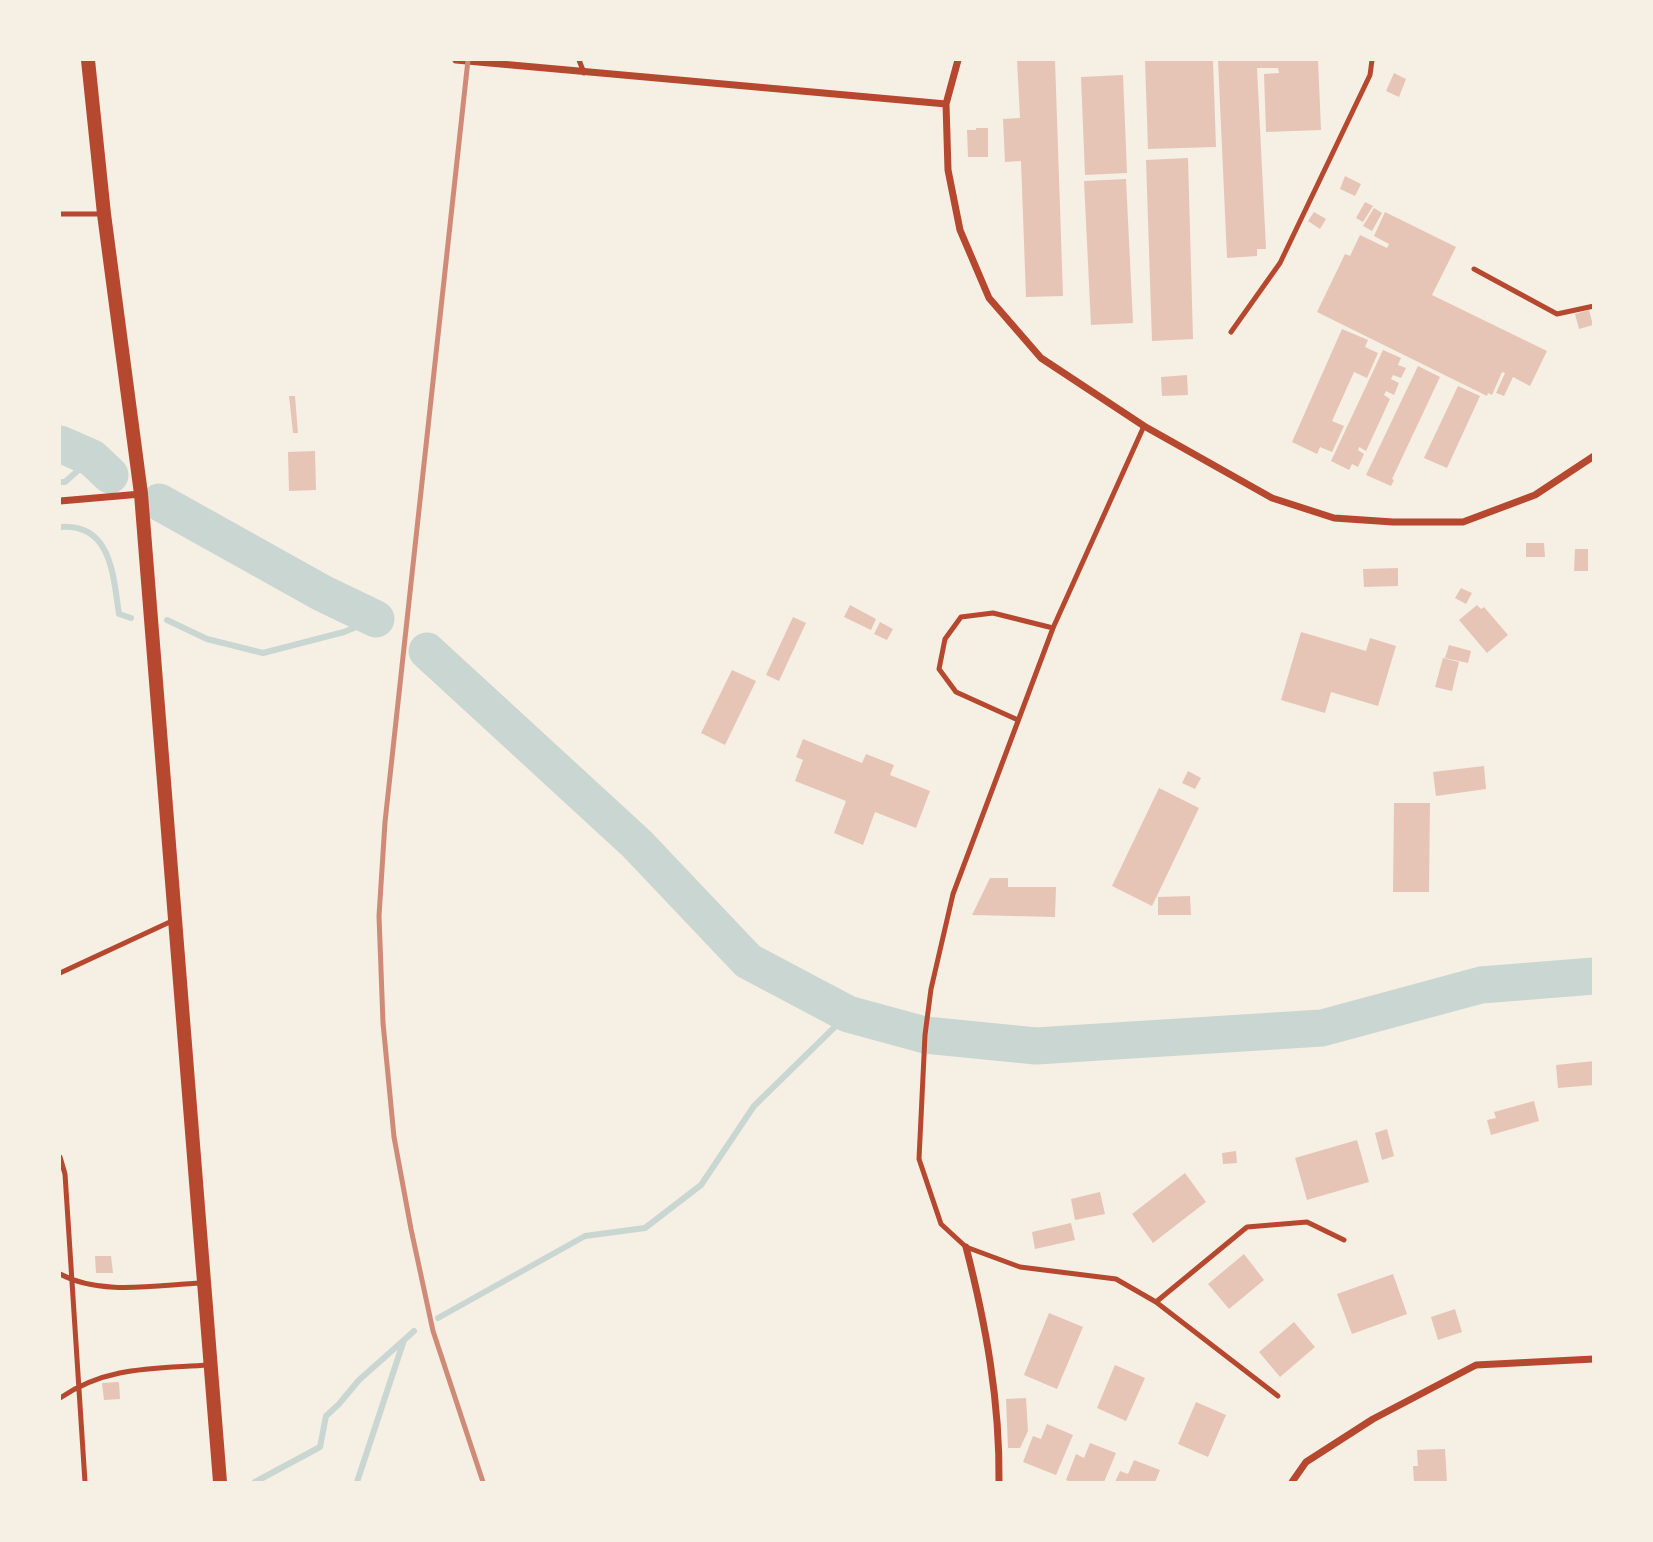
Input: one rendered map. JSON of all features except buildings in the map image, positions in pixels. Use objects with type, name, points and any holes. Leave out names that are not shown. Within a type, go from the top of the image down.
[{"type":"main road","points":[[88,60],[104,214],[141,494],[220,1482]]},
{"type":"street","points":[[456,60],[946,104]]},
{"type":"street","points":[[958,60],[946,104],[948,170],[960,230],[989,298],[1041,358],[1144,426],[1272,498],[1334,518],[1369,521],[1464,522],[1535,495],[1594,456]]},
{"type":"street","points":[[60,501],[141,494]]},
{"type":"street","points":[[966,1247],[992,1363],[999,1482]]},
{"type":"street","points":[[1292,1482],[1306,1462],[1373,1419],[1476,1365],[1594,1359]]},
{"type":"lane","points":[[579,60],[584,73]]},
{"type":"lane","points":[[1231,332],[1280,263],[1370,75],[1372,60]]},
{"type":"lane","points":[[60,214],[104,214]]},
{"type":"lane","points":[[1474,269],[1557,314],[1594,306]]},
{"type":"lane","points":[[1144,426],[1053,628],[953,894],[930,989],[919,1159],[941,1224],[966,1247],[1020,1267],[1116,1279],[1156,1302],[1278,1396]]},
{"type":"lane","points":[[1018,720],[956,692],[939,669],[945,639],[961,617],[972,615],[993,613],[1053,628]]},
{"type":"lane","points":[[60,973],[175,920]]},
{"type":"lane","points":[[60,1157],[65,1174],[85,1482]]},
{"type":"lane","points":[[1156,1302],[1247,1227],[1307,1222],[1343,1240]]},
{"type":"lane","points":[[60,1274],[72,1280],[115,1287],[204,1283]]},
{"type":"lane","points":[[60,1398],[78,1385],[120,1371],[211,1365]]},
{"type":"waterway","points":[[60,444],[92,458],[110,475]]},
{"type":"waterway","points":[[60,482],[65,482],[92,458]]},
{"type":"waterway","points":[[159,502],[322,593],[376,619]]},
{"type":"waterway","points":[[60,527],[77,528],[100,543],[111,569],[119,614],[131,618]]},
{"type":"waterway","points":[[167,620],[207,639],[263,653],[344,632],[376,619]]},
{"type":"waterway","points":[[427,651],[637,844],[748,961],[848,1014],[925,1035],[1036,1046],[1322,1028],[1481,985],[1594,976]]},
{"type":"waterway","points":[[438,1318],[585,1236],[645,1228],[701,1185],[754,1106],[848,1014]]},
{"type":"waterway","points":[[357,1482],[404,1340],[414,1331]]},
{"type":"waterway","points":[[255,1482],[320,1447],[326,1416],[359,1380],[404,1340]]},
{"type":"railway","points":[[468,60],[385,822],[379,916],[383,1023],[394,1137],[433,1331],[483,1482]]}]
